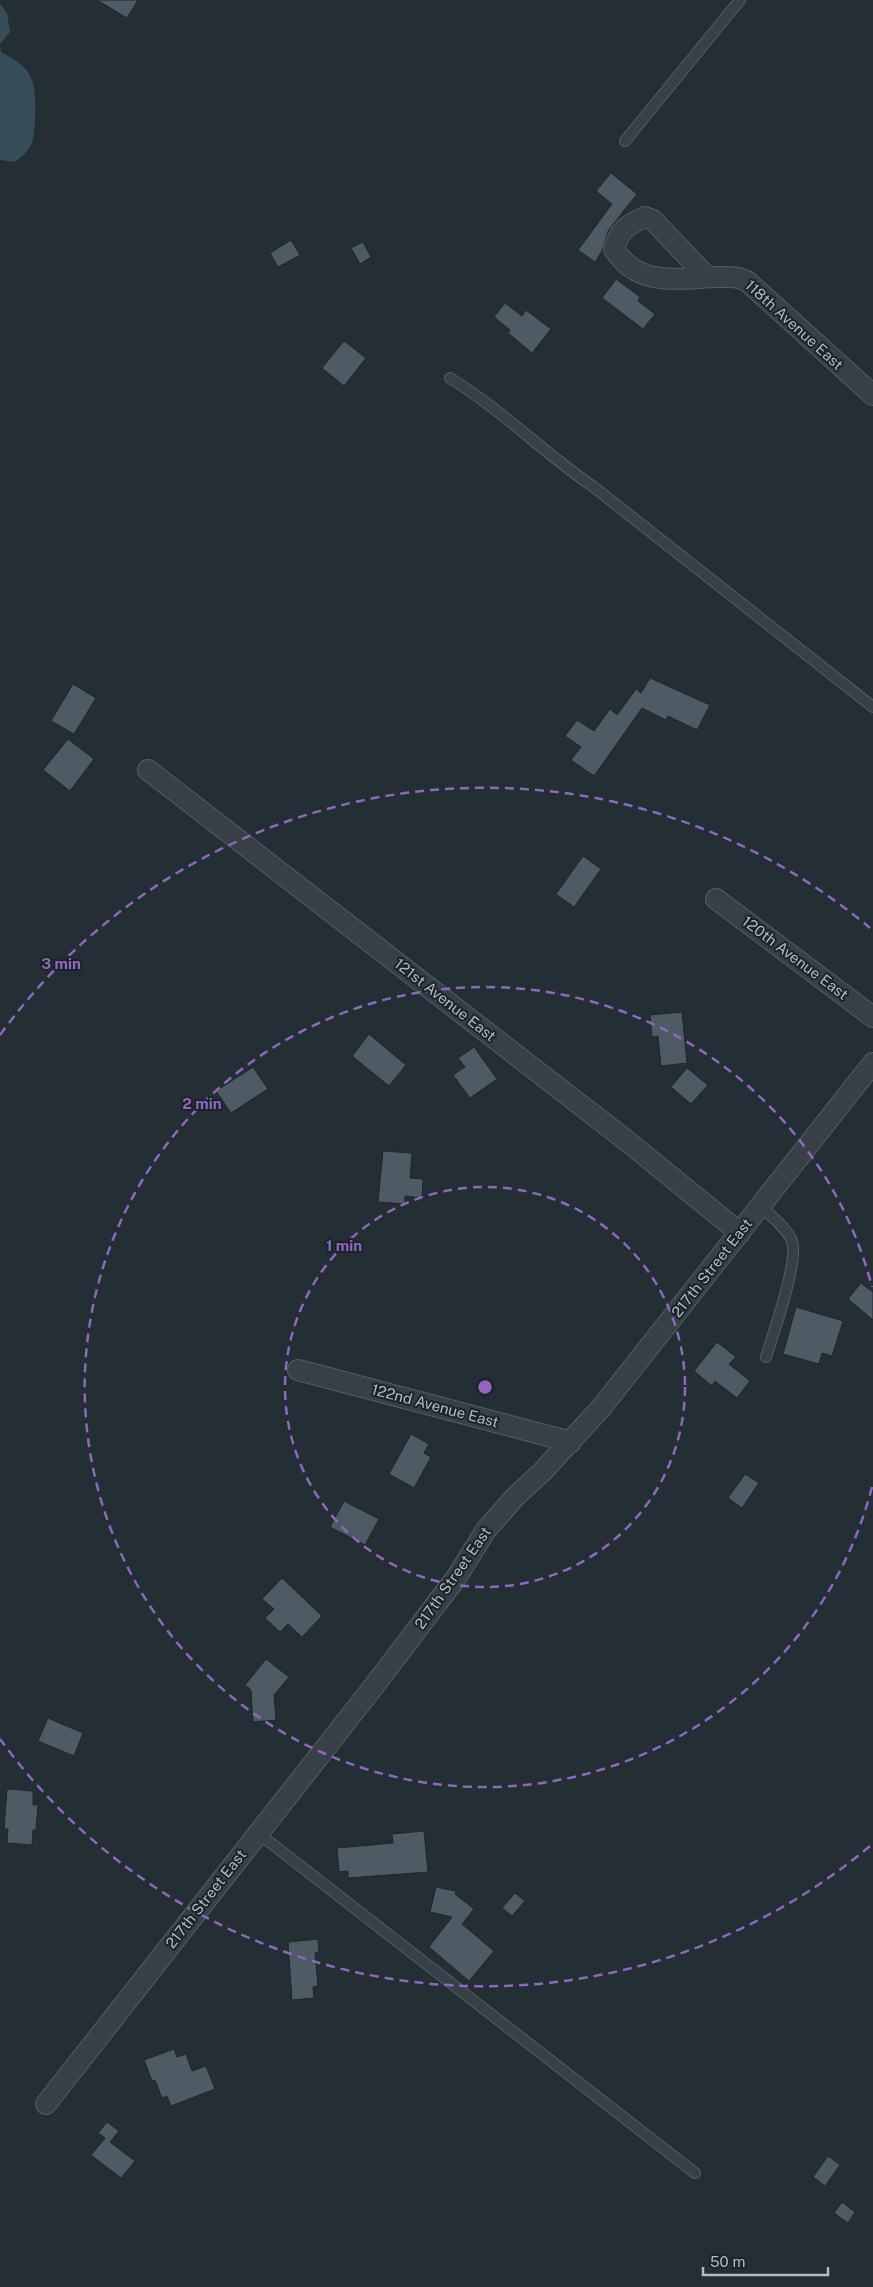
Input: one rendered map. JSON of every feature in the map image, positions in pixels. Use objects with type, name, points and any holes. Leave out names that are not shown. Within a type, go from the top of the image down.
[{"type":"street","name":"118th Avenue East","points":[[707,277],[741,278],[748,282],[873,395]]},
{"type":"street","name":"121st Avenue East","points":[[148,770],[627,1141],[740,1233]]},
{"type":"street","name":"120th Avenue East","points":[[716,899],[873,1017]]},
{"type":"street","name":"217th Street East","points":[[46,2104],[444,1593],[486,1530],[515,1497],[572,1442],[601,1408],[873,1063]]},
{"type":"street","name":"122nd Avenue East","points":[[298,1370],[572,1442]]},
{"type":"lane","points":[[625,141],[740,0]]},
{"type":"lane","points":[[450,378],[498,411],[576,475],[596,488],[873,707]]},
{"type":"lane","points":[[761,1207],[784,1229],[792,1241],[794,1259],[766,1357]]},
{"type":"lane","points":[[258,1833],[695,2173]]},
{"type":"water","points":[[0,4],[7,13],[10,32],[0,44]]},
{"type":"water","points":[[0,44],[1,52],[27,70],[35,93],[35,120],[32,142],[29,149],[14,162],[0,160]]},
{"type":"building","points":[[97,0],[138,0],[127,18]]},
{"type":"building","points":[[611,173],[637,194],[608,231],[602,251],[595,262],[578,250],[612,204],[596,191]]},
{"type":"building","points":[[291,240],[300,255],[278,267],[270,253]]},
{"type":"building","points":[[363,242],[371,257],[360,264],[351,248]]},
{"type":"building","points":[[616,279],[640,297],[638,301],[655,314],[643,329],[602,298]]},
{"type":"building","points":[[505,303],[522,316],[526,310],[551,329],[532,353],[508,333],[510,330],[494,317]]},
{"type":"building","points":[[344,341],[366,358],[344,386],[322,368]]},
{"type":"building","points":[[650,678],[710,705],[697,730],[668,716],[666,720],[642,708],[594,776],[571,760],[581,747],[565,736],[577,720],[594,731],[610,709],[617,715],[636,689],[641,693]]},
{"type":"building","points":[[73,684],[96,698],[74,734],[51,721]]},
{"type":"building","points":[[68,739],[94,759],[70,791],[43,770]]},
{"type":"building","points":[[583,856],[601,869],[574,907],[556,894]]},
{"type":"building","points":[[682,1012],[687,1063],[661,1066],[658,1036],[652,1037],[650,1015]]},
{"type":"building","points":[[369,1034],[406,1065],[389,1086],[352,1056]]},
{"type":"building","points":[[474,1047],[497,1079],[470,1098],[453,1075],[465,1067],[458,1058]]},
{"type":"building","points":[[253,1067],[268,1089],[231,1113],[216,1091]]},
{"type":"building","points":[[687,1068],[708,1085],[691,1104],[671,1087]]},
{"type":"building","points":[[383,1151],[412,1153],[410,1178],[423,1179],[422,1198],[405,1196],[405,1204],[378,1202]]},
{"type":"building","points":[[861,1283],[873,1292],[873,1320],[848,1299]]},
{"type":"building","points":[[796,1307],[843,1321],[832,1356],[822,1353],[819,1364],[783,1354]]},
{"type":"building","points":[[717,1342],[736,1357],[729,1364],[750,1381],[737,1398],[715,1381],[712,1386],[694,1371]]},
{"type":"building","points":[[411,1434],[429,1444],[424,1453],[431,1457],[414,1488],[389,1474]]},
{"type":"building","points":[[745,1474],[759,1483],[742,1508],[728,1498]]},
{"type":"building","points":[[344,1501],[379,1519],[365,1545],[330,1527]]},
{"type":"building","points":[[282,1578],[322,1616],[302,1637],[288,1624],[280,1632],[265,1618],[274,1609],[262,1599]]},
{"type":"building","points":[[266,1659],[289,1677],[274,1695],[276,1720],[253,1722],[251,1690],[245,1685]]},
{"type":"building","points":[[48,1718],[83,1733],[74,1756],[38,1741]]},
{"type":"building","points":[[7,1789],[33,1791],[33,1805],[38,1805],[36,1830],[33,1830],[32,1845],[7,1843],[8,1829],[4,1829]]},
{"type":"building","points":[[424,1831],[428,1872],[348,1878],[348,1871],[339,1872],[337,1848],[393,1843],[392,1834]]},
{"type":"building","points":[[436,1887],[456,1891],[455,1894],[474,1909],[462,1924],[494,1951],[469,1981],[429,1947],[452,1917],[430,1912]]},
{"type":"building","points":[[515,1893],[525,1901],[512,1916],[502,1908]]},
{"type":"building","points":[[318,1939],[319,1952],[315,1953],[318,1986],[313,1987],[314,1998],[292,2000],[288,1942]]},
{"type":"building","points":[[174,2049],[177,2057],[186,2054],[192,2071],[206,2066],[215,2089],[171,2106],[167,2096],[162,2098],[155,2080],[152,2081],[144,2060]]},
{"type":"building","points":[[107,2122],[119,2131],[110,2142],[135,2161],[121,2178],[91,2155],[105,2138],[98,2133]]},
{"type":"building","points":[[828,2156],[840,2165],[825,2186],[813,2177]]},
{"type":"building","points":[[842,2202],[855,2212],[848,2223],[834,2213]]}]
